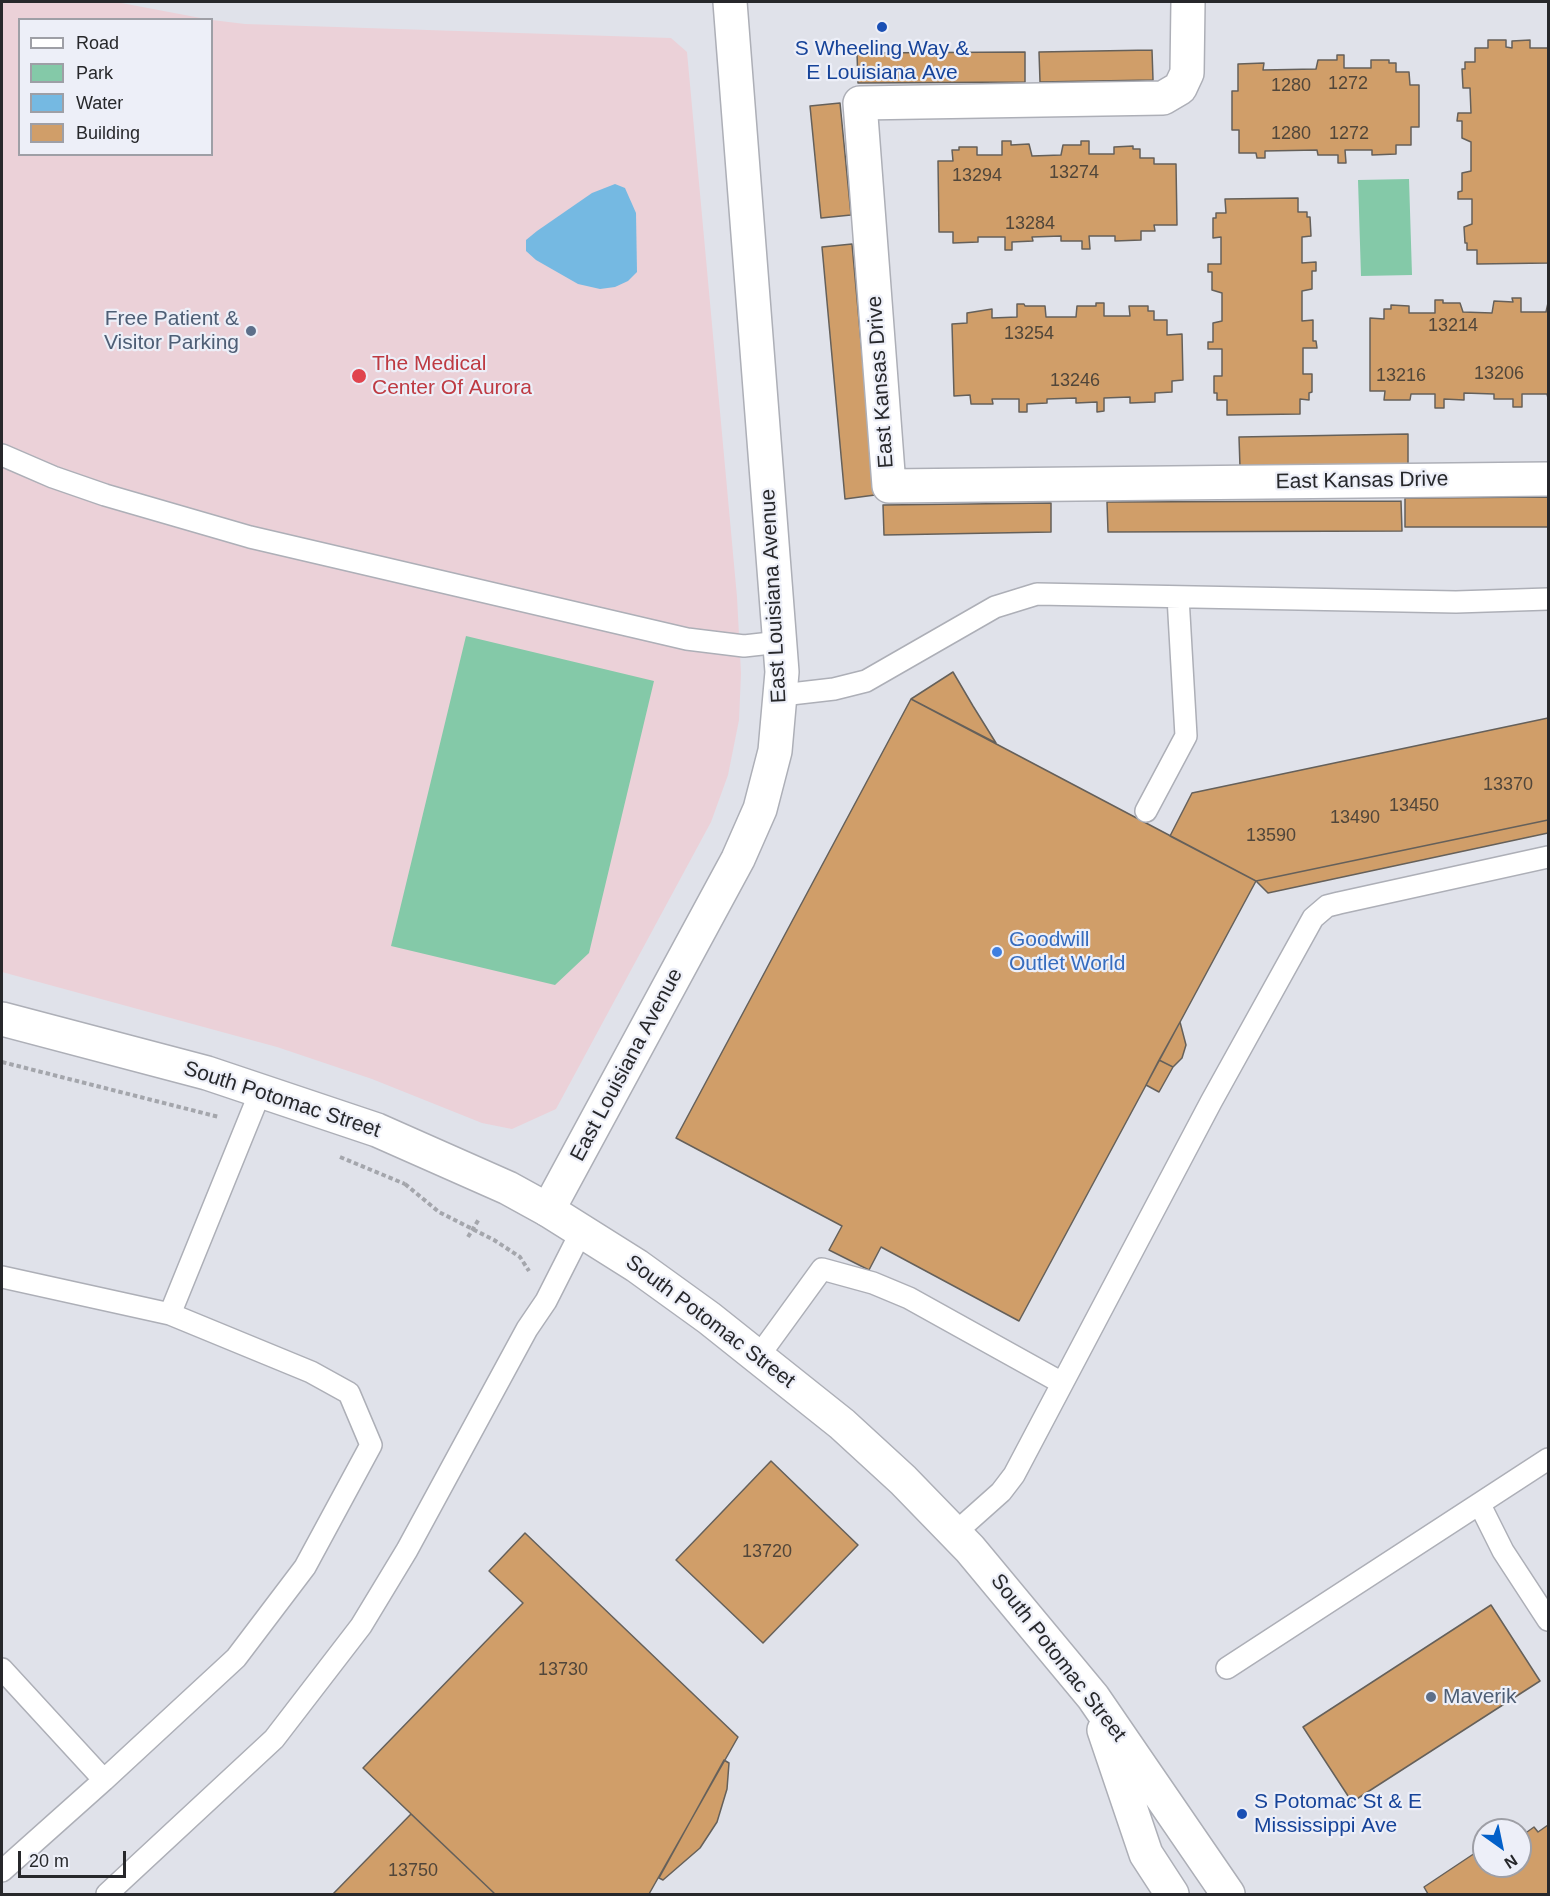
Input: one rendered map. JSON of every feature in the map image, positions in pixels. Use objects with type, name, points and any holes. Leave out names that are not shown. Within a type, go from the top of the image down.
[{"type":"street","name":"East Louisiana Avenue","points":[[548,1210],[748,838],[760,809],[776,751],[782,695],[780,642],[730,2]]},
{"type":"street","name":"East Kansas Drive","points":[[1188,2],[1186,73],[1180,88],[1163,98],[860,103],[889,486],[1548,479]]},
{"type":"street","name":"South Potomac Street","points":[[2,1019],[261,1090],[377,1130],[469,1170],[548,1210],[637,1266],[842,1424],[955,1533],[1018,1604],[1093,1697],[1228,1894]]},
{"type":"street","points":[[1093,1697],[1146,1854],[1172,1894]]},
{"type":"lane","points":[[2,455],[98,493],[250,537],[687,639],[744,646],[780,642]]},
{"type":"lane","points":[[782,695],[834,689],[866,681],[995,607],[1022,596],[1037,594],[1456,602],[1548,599]]},
{"type":"lane","points":[[1146,811],[1186,736],[1178,597]]},
{"type":"lane","points":[[955,1533],[1001,1492],[1014,1475],[1210,1102],[1317,913],[1339,903],[1548,857]]},
{"type":"lane","points":[[170,1314],[261,1090]]},
{"type":"lane","points":[[107,1894],[274,1739],[361,1626],[407,1550],[527,1329],[546,1302],[582,1230]]},
{"type":"lane","points":[[758,1357],[822,1269],[873,1283],[909,1298],[1062,1383]]},
{"type":"lane","points":[[2,1277],[170,1314],[311,1372],[349,1393],[371,1445],[306,1567],[236,1658],[2,1871]]},
{"type":"lane","points":[[1227,1668],[1548,1459]]},
{"type":"lane","points":[[1480,1505],[1503,1551],[1545,1607]]},
{"type":"lane","points":[[2,1669],[104,1780]]},
{"type":"path","points":[[2,1062],[247,1126]]},
{"type":"path","points":[[332,1155],[404,1184],[439,1212],[474,1229],[520,1257],[529,1271],[528,1278]]},
{"type":"path","points":[[468,1236],[478,1219]]},
{"type":"shaded area","name":"The Medical Center Of Aurora","points":[[2,2],[116,2],[201,18],[18,18],[18,156],[213,156],[213,20],[245,24],[671,38],[687,52],[737,597],[741,673],[739,720],[728,775],[711,822],[556,1109],[512,1129],[482,1123],[372,1079],[277,1047],[2,972]]},
{"type":"green space","points":[[1409,179],[1412,275],[1361,276],[1358,180]]},
{"type":"green space","points":[[466,636],[654,681],[589,953],[555,985],[391,946]]},
{"type":"water","points":[[615,184],[625,188],[636,213],[637,272],[628,281],[615,287],[600,289],[578,284],[536,260],[526,251],[526,240],[537,231],[592,193]]},
{"type":"building","points":[[1488,40],[1506,40],[1506,47],[1512,48],[1512,41],[1530,40],[1530,48],[1548,48],[1548,263],[1477,264],[1477,250],[1467,250],[1467,243],[1465,243],[1464,227],[1472,224],[1472,199],[1458,199],[1458,192],[1462,191],[1462,173],[1471,171],[1471,142],[1462,138],[1462,121],[1457,121],[1458,113],[1471,113],[1470,88],[1463,88],[1462,69],[1465,69],[1465,62],[1475,62],[1475,48],[1488,48]]},
{"type":"building","points":[[1152,50],[1153,80],[1040,82],[1039,52]]},
{"type":"building","points":[[1025,52],[1025,82],[858,83],[857,53]]},
{"type":"building","points":[[1337,55],[1344,55],[1344,68],[1371,68],[1371,60],[1389,60],[1389,63],[1396,63],[1396,72],[1409,72],[1410,85],[1419,85],[1419,127],[1411,127],[1411,145],[1396,145],[1396,154],[1372,155],[1372,150],[1345,150],[1346,163],[1338,163],[1338,155],[1318,155],[1317,150],[1265,151],[1265,158],[1257,158],[1256,153],[1239,153],[1239,130],[1232,130],[1232,91],[1238,91],[1238,64],[1264,63],[1263,70],[1316,69],[1318,60],[1337,60]]},
{"type":"building","points":[[840,103],[851,215],[821,218],[810,106]]},
{"type":"building","points":[[1002,141],[1011,141],[1011,145],[1029,144],[1032,156],[1061,155],[1063,145],[1081,145],[1081,141],[1089,141],[1089,154],[1114,154],[1114,147],[1133,146],[1133,149],[1140,149],[1140,158],[1154,158],[1154,164],[1176,164],[1177,225],[1154,225],[1155,231],[1141,231],[1141,240],[1115,241],[1115,236],[1089,236],[1090,249],[1082,249],[1082,241],[1061,241],[1061,236],[1032,237],[1033,241],[1012,242],[1012,250],[1005,250],[1005,237],[978,237],[978,242],[953,243],[953,232],[939,232],[938,161],[953,161],[952,150],[959,150],[959,147],[977,147],[977,155],[1002,155]]},
{"type":"building","points":[[1298,198],[1298,212],[1307,212],[1307,217],[1310,217],[1311,236],[1302,237],[1302,263],[1316,262],[1316,271],[1312,271],[1312,289],[1302,291],[1302,321],[1313,320],[1313,341],[1316,341],[1317,348],[1303,348],[1303,374],[1312,374],[1312,392],[1309,393],[1309,400],[1300,399],[1300,414],[1227,415],[1227,400],[1217,400],[1217,393],[1214,393],[1214,376],[1222,376],[1222,349],[1208,349],[1208,342],[1213,342],[1213,323],[1222,321],[1222,293],[1212,290],[1212,272],[1208,272],[1208,264],[1221,264],[1221,237],[1213,238],[1213,218],[1216,218],[1216,213],[1226,213],[1225,199]]},
{"type":"building","points":[[852,244],[875,495],[845,499],[822,247]]},
{"type":"building","points":[[1512,298],[1521,298],[1521,312],[1546,312],[1548,303],[1548,398],[1547,394],[1522,394],[1522,407],[1513,407],[1513,399],[1494,399],[1494,394],[1464,393],[1464,400],[1444,399],[1444,408],[1435,408],[1435,394],[1411,394],[1410,400],[1384,400],[1385,391],[1370,391],[1370,318],[1384,319],[1384,309],[1391,309],[1391,305],[1409,306],[1409,313],[1435,313],[1435,300],[1443,300],[1443,303],[1460,303],[1463,312],[1492,313],[1494,301],[1513,302]]},
{"type":"building","points":[[1096,303],[1104,303],[1104,316],[1130,316],[1129,306],[1148,306],[1148,311],[1154,311],[1154,320],[1167,320],[1167,335],[1182,334],[1183,380],[1172,381],[1172,392],[1155,393],[1155,402],[1130,403],[1130,397],[1104,398],[1104,411],[1097,412],[1097,402],[1076,403],[1076,398],[1047,399],[1047,403],[1027,404],[1027,412],[1019,412],[1019,399],[992,399],[993,404],[971,404],[970,395],[954,396],[952,324],[967,323],[967,313],[992,309],[992,318],[1017,317],[1017,304],[1024,304],[1025,306],[1045,306],[1046,317],[1076,317],[1077,306],[1096,306]]},
{"type":"building","points":[[1408,434],[1408,464],[1240,467],[1239,437]]},
{"type":"building","points":[[1548,497],[1548,527],[1405,527],[1405,498]]},
{"type":"building","points":[[1401,501],[1402,531],[1108,532],[1107,502]]},
{"type":"building","points":[[1051,503],[1051,532],[884,535],[883,505]]},
{"type":"building","points":[[953,672],[973,706],[996,743],[911,699]]},
{"type":"building","name":"Goodwill Outlet World","points":[[911,699],[1256,881],[1019,1321],[881,1247],[869,1270],[829,1250],[842,1226],[676,1138]]},
{"type":"building","points":[[1548,718],[1548,820],[1256,881],[1170,836],[1192,793]]},
{"type":"building","points":[[1548,820],[1548,833],[1268,893],[1256,881]]},
{"type":"building","points":[[1180,1022],[1186,1045],[1182,1058],[1173,1067],[1159,1060]]},
{"type":"building","points":[[1159,1060],[1173,1067],[1159,1092],[1146,1085]]},
{"type":"building","points":[[771,1461],[858,1545],[763,1643],[676,1560]]},
{"type":"building","points":[[525,1533],[738,1737],[649,1894],[495,1894],[363,1768],[523,1603],[489,1571]]},
{"type":"building","name":"Maverik","points":[[1491,1605],[1540,1681],[1352,1802],[1303,1727]]},
{"type":"building","points":[[724,1760],[729,1763],[727,1789],[717,1822],[700,1848],[663,1880],[659,1878]]},
{"type":"building","points":[[411,1814],[495,1894],[333,1894]]},
{"type":"building","points":[[1548,1825],[1548,1894],[1428,1894],[1424,1887],[1472,1855],[1472,1878],[1532,1878],[1532,1828],[1534,1827],[1538,1832]]},
{"type":"place","name":"S Wheeling Way & E Louisiana Ave","points":[[882,27]]},
{"type":"place","name":"Free Patient & Visitor Parking","points":[[251,331]]},
{"type":"place","name":"The Medical Center Of Aurora","points":[[359,376]]},
{"type":"place","name":"Goodwill Outlet World","points":[[997,952]]},
{"type":"place","name":"Maverik","points":[[1431,1697]]},
{"type":"place","name":"S Potomac St & E Mississippi Ave","points":[[1242,1814]]}]
